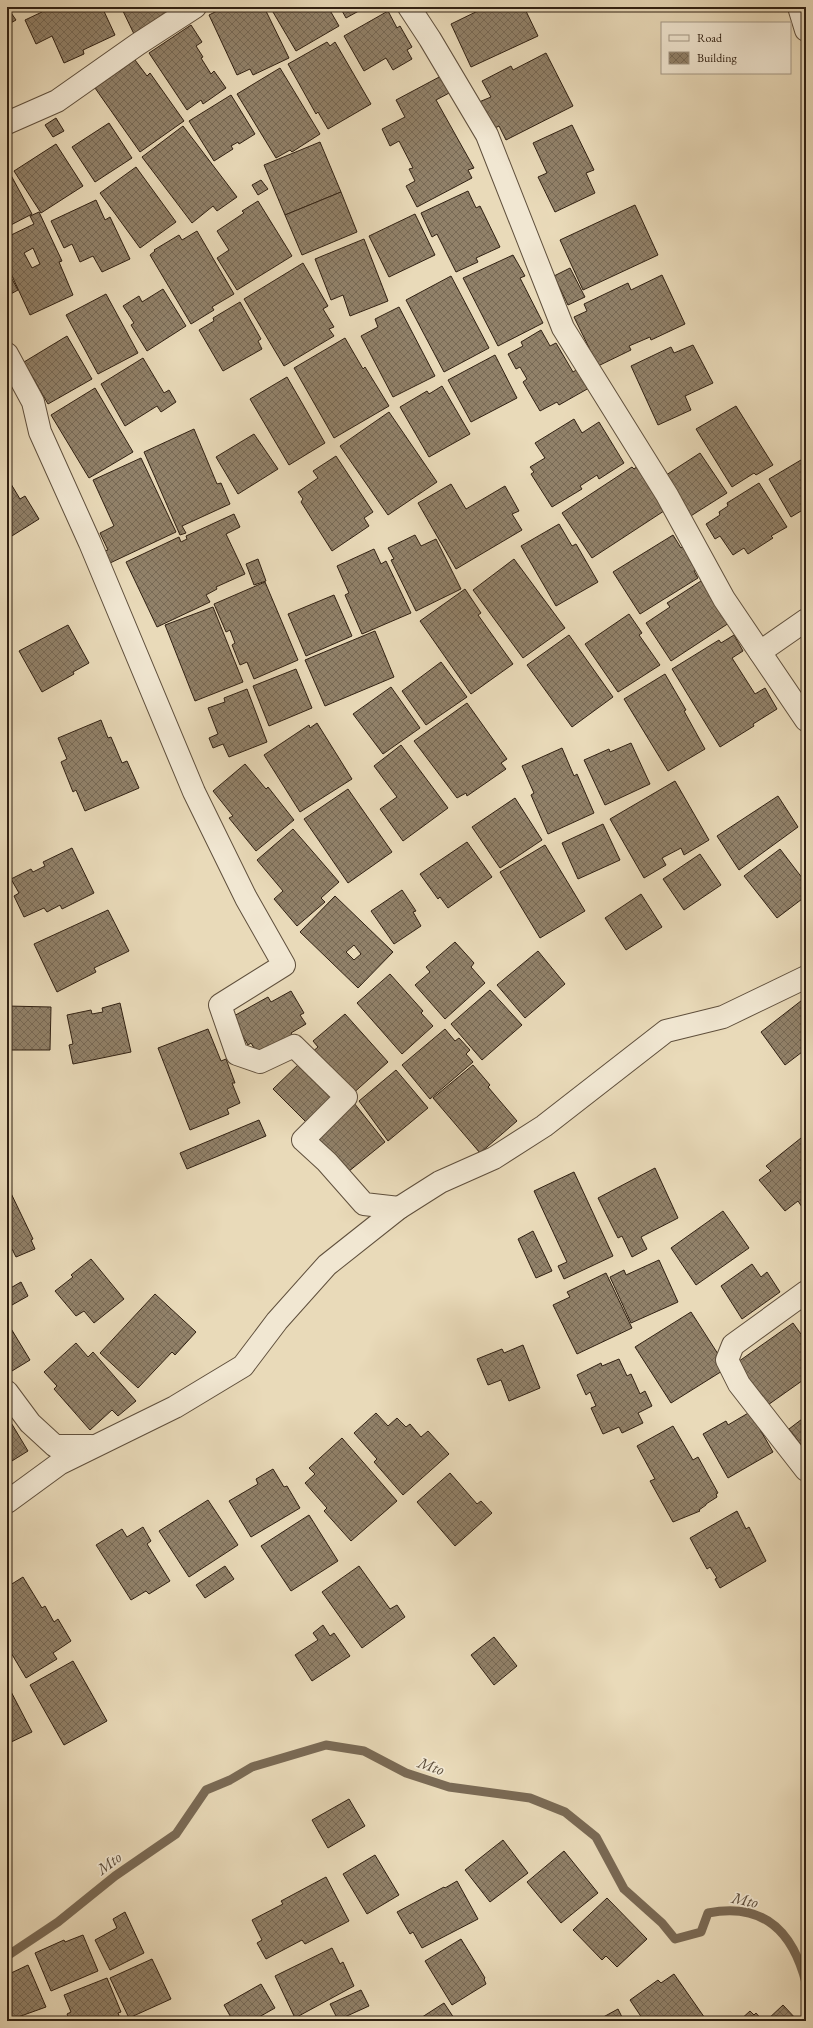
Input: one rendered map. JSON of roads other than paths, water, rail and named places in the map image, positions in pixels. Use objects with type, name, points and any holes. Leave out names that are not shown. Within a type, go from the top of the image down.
[{"type":"street","points":[[7,123],[57,101],[138,44],[195,7]]},
{"type":"street","points":[[409,7],[430,39],[487,135],[563,328],[667,495],[724,599],[806,720]]},
{"type":"street","points":[[799,7],[806,30]]},
{"type":"street","points":[[7,354],[33,402],[40,432],[90,543],[194,792],[246,898],[284,965],[220,1005],[236,1054],[260,1062],[294,1046],[346,1097],[303,1140],[327,1162],[364,1204],[399,1208]]},
{"type":"street","points":[[760,652],[806,620]]},
{"type":"street","points":[[7,1502],[59,1464],[175,1407],[243,1366],[277,1321],[327,1265],[399,1208],[440,1182],[494,1158],[544,1126],[666,1032],[724,1017],[806,977]]},
{"type":"street","points":[[806,1292],[733,1345],[727,1360],[739,1384],[806,1470]]},
{"type":"street","points":[[7,1392],[30,1423],[55,1446],[96,1446]]},
{"type":"waterway","name":"Mto","points":[[7,1956],[58,1922],[115,1876],[176,1834],[206,1790],[230,1780],[252,1767],[326,1745],[364,1751],[406,1773],[449,1787],[530,1798],[565,1812],[596,1837],[624,1889],[662,1923],[675,1939],[701,1932],[708,1913],[728,1911],[745,1912],[760,1917],[773,1925],[784,1936],[793,1949],[806,1983]]}]
